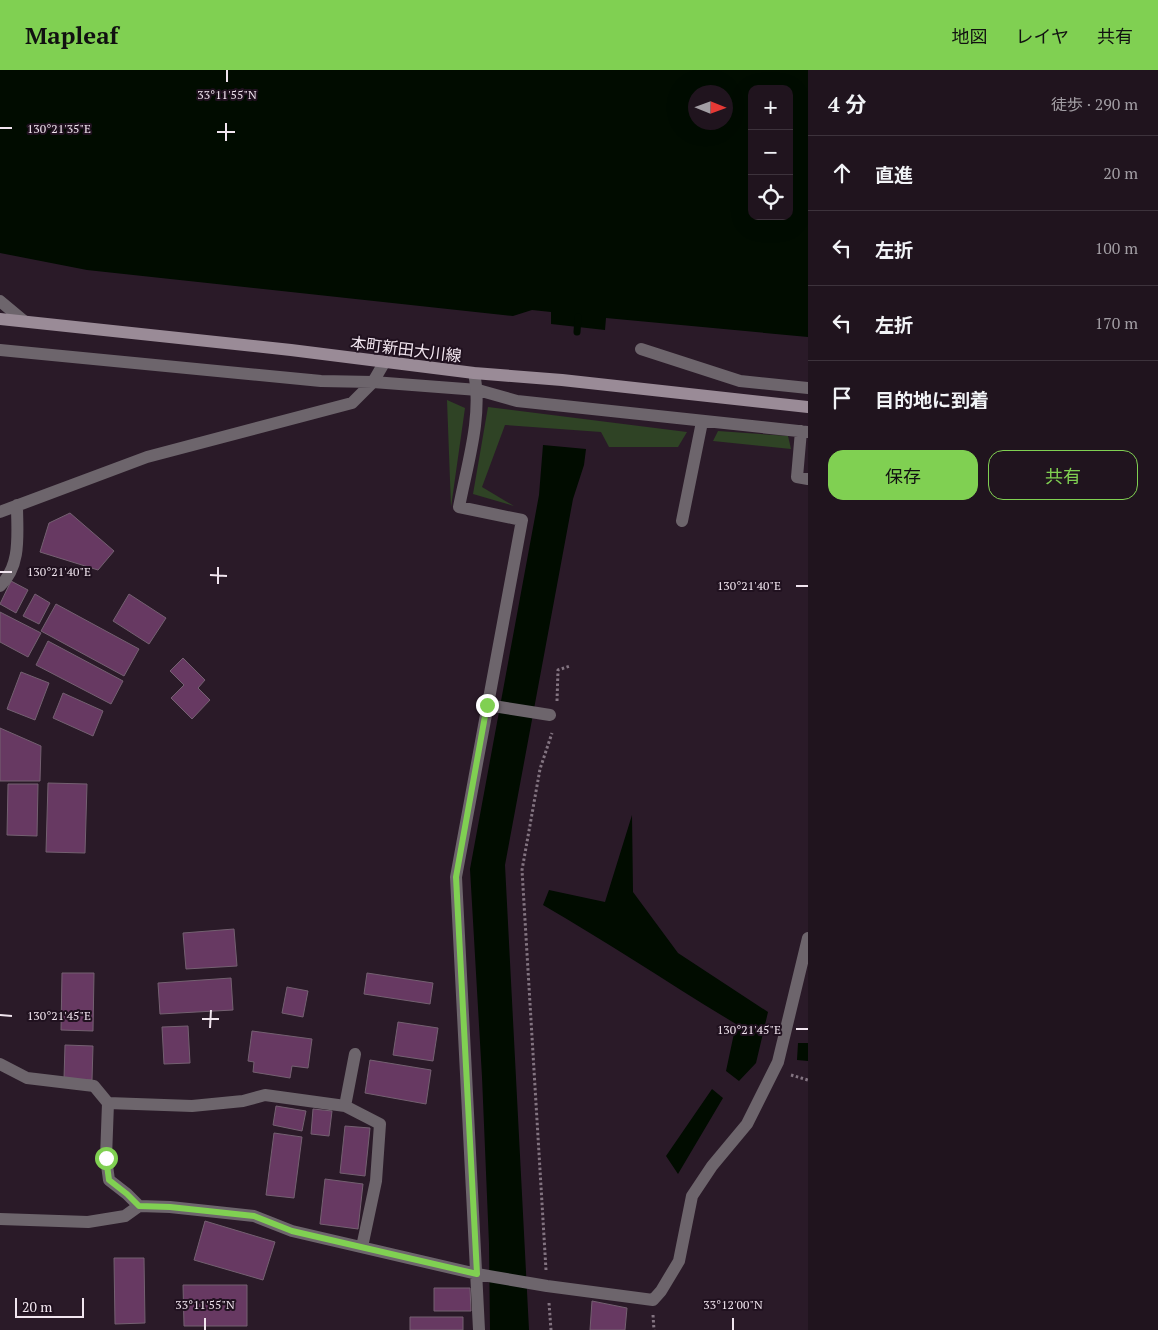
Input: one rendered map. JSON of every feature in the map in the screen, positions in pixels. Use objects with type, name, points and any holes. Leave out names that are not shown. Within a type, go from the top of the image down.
[{"type":"main road","name":"本町新田大川線","points":[[0,319],[291,350],[474,373],[562,380],[808,407]]},
{"type":"street","points":[[0,301],[24,321]]},
{"type":"street","points":[[641,349],[740,381],[808,388]]},
{"type":"street","points":[[0,350],[321,381],[373,382],[478,390],[517,401],[804,432],[798,477],[808,479]]},
{"type":"street","points":[[0,512],[147,457],[352,403],[373,382],[384,363]]},
{"type":"street","points":[[474,373],[478,390],[477,413],[459,507],[522,520],[456,877],[479,1330]]},
{"type":"street","points":[[682,521],[702,422]]},
{"type":"street","points":[[0,586],[7,580],[17,554],[17,505]]},
{"type":"street","points":[[487,705],[550,715]]},
{"type":"street","points":[[0,1219],[88,1222],[125,1216],[139,1206],[170,1207],[254,1216],[292,1231],[477,1274],[547,1286],[653,1300],[661,1291],[679,1261],[692,1196],[712,1166],[747,1124],[778,1062],[808,938]]},
{"type":"street","points":[[345,1106],[355,1054]]},
{"type":"street","points":[[0,1064],[27,1078],[94,1086],[108,1103],[106,1158],[109,1180],[139,1206]]},
{"type":"street","points":[[108,1103],[192,1106],[243,1101],[265,1095],[345,1106],[380,1124],[376,1181],[362,1247]]},
{"type":"path","points":[[551,1330],[522,870],[540,769],[553,732],[550,715],[557,700],[558,670],[570,666]]},
{"type":"green space","points":[[447,400],[465,408],[451,507]]},
{"type":"green space","points":[[488,407],[687,432],[678,447],[609,447],[601,432],[505,425],[482,487],[514,506],[473,494]]},
{"type":"green space","points":[[718,431],[788,436],[791,449],[713,441]]},
{"type":"shaded area","points":[[0,70],[808,70],[808,337],[606,318],[605,330],[551,324],[551,312],[532,310],[513,316],[87,270],[0,253]]},
{"type":"shaded area","points":[[543,445],[586,449],[584,465],[573,499],[505,865],[529,1330],[490,1330],[489,1244],[482,1077],[470,869],[539,495]]},
{"type":"shaded area","points":[[632,815],[633,892],[678,953],[768,1012],[756,1063],[739,1081],[726,1071],[736,1024],[543,905],[549,890],[605,902]]},
{"type":"shaded area","points":[[798,1043],[808,1043],[808,1061],[797,1060]]},
{"type":"shaded area","points":[[712,1089],[723,1098],[678,1174],[666,1156]]},
{"type":"building","points":[[70,513],[114,551],[98,570],[40,552],[49,523]]},
{"type":"building","points":[[11,581],[28,590],[16,613],[0,604]]},
{"type":"building","points":[[35,594],[50,603],[39,624],[23,616]]},
{"type":"building","points":[[129,594],[166,618],[149,644],[113,621]]},
{"type":"building","points":[[56,604],[139,649],[124,676],[41,631]]},
{"type":"building","points":[[0,612],[41,633],[28,657],[0,642]]},
{"type":"building","points":[[48,641],[123,681],[111,704],[36,665]]},
{"type":"building","points":[[183,658],[205,680],[198,688],[210,700],[192,719],[171,698],[184,685],[170,671]]},
{"type":"building","points":[[21,672],[49,683],[35,720],[7,709]]},
{"type":"building","points":[[63,693],[103,711],[93,736],[53,718]]},
{"type":"building","points":[[0,728],[41,746],[40,781],[0,781]]},
{"type":"building","points":[[48,783],[87,784],[85,853],[46,852]]},
{"type":"building","points":[[8,784],[38,784],[37,836],[7,835]]},
{"type":"building","points":[[234,929],[237,966],[186,969],[183,933]]},
{"type":"building","points":[[62,973],[94,973],[93,1031],[61,1030]]},
{"type":"building","points":[[367,973],[433,983],[430,1004],[364,994]]},
{"type":"building","points":[[231,978],[233,1010],[160,1014],[158,983]]},
{"type":"building","points":[[287,987],[308,991],[303,1017],[282,1013]]},
{"type":"building","points":[[398,1022],[438,1028],[433,1061],[393,1055]]},
{"type":"building","points":[[188,1026],[190,1063],[164,1064],[162,1027]]},
{"type":"building","points":[[252,1031],[312,1039],[308,1068],[292,1066],[290,1078],[253,1072],[254,1062],[248,1061]]},
{"type":"building","points":[[65,1045],[93,1046],[92,1080],[64,1079]]},
{"type":"building","points":[[370,1060],[431,1070],[426,1104],[365,1093]]},
{"type":"building","points":[[276,1106],[306,1111],[302,1131],[273,1125]]},
{"type":"building","points":[[313,1109],[332,1111],[329,1136],[311,1134]]},
{"type":"building","points":[[345,1126],[370,1128],[365,1176],[340,1173]]},
{"type":"building","points":[[274,1133],[302,1137],[294,1198],[266,1195]]},
{"type":"building","points":[[325,1179],[363,1184],[358,1229],[320,1224]]},
{"type":"building","points":[[205,1221],[275,1242],[263,1280],[194,1260]]},
{"type":"building","points":[[114,1258],[144,1258],[145,1323],[115,1324]]},
{"type":"building","points":[[183,1285],[247,1285],[247,1326],[184,1326]]},
{"type":"building","points":[[434,1288],[470,1288],[471,1311],[434,1311]]},
{"type":"building","points":[[592,1301],[627,1308],[625,1330],[590,1330]]},
{"type":"building","points":[[410,1317],[463,1317],[463,1330],[410,1330]]},
{"type":"waterway","points":[[577,332],[578,317]]},
{"type":"route","points":[[106,1158],[109,1180],[139,1206],[170,1207],[254,1216],[292,1231],[477,1274],[456,877],[487,705]]}]
